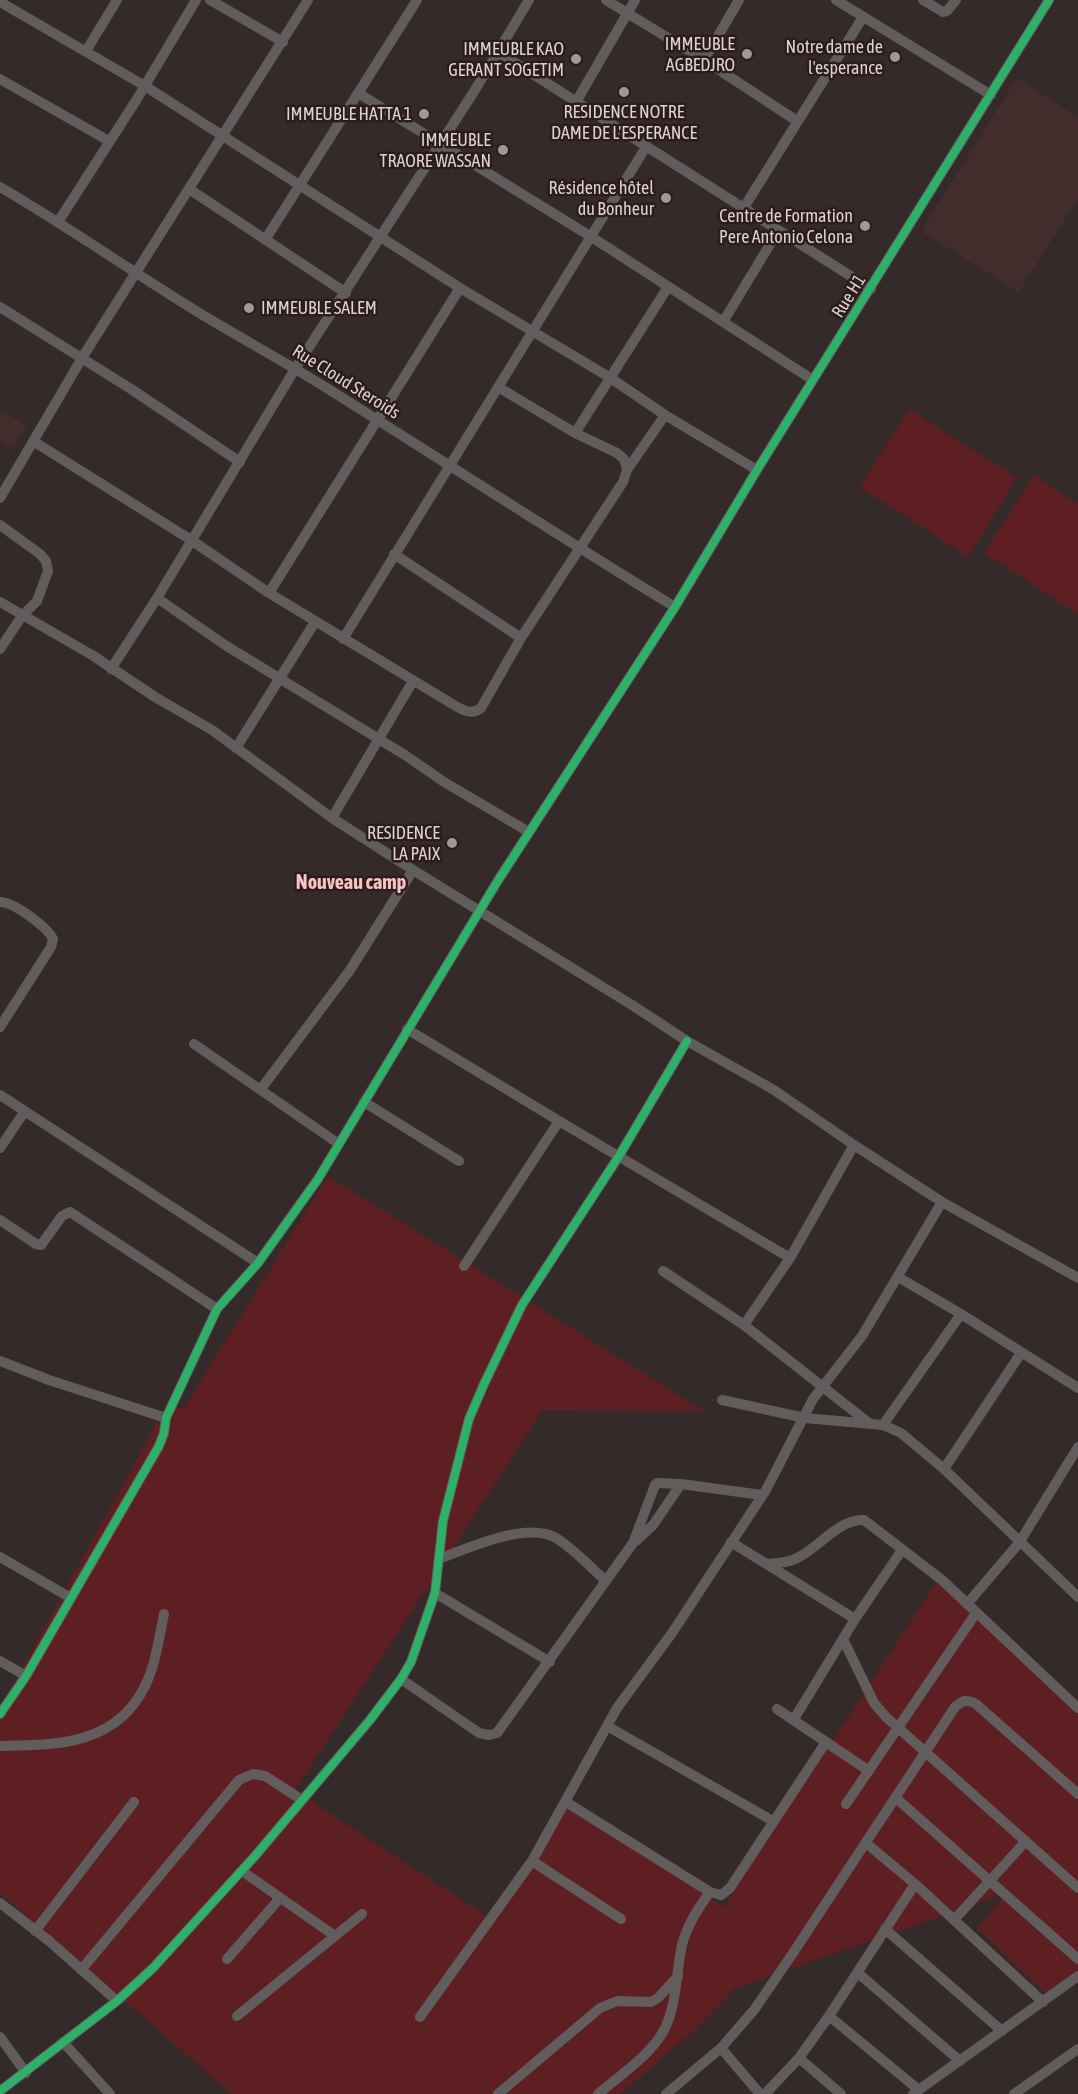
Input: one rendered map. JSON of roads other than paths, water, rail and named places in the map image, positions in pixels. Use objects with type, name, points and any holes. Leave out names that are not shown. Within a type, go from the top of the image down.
[{"type":"street","points":[[86,51],[117,0]]},
{"type":"street","points":[[58,222],[145,86],[196,0]]},
{"type":"street","points":[[210,0],[283,42]]},
{"type":"street","points":[[0,498],[82,358],[308,0]]},
{"type":"street","points":[[111,669],[157,598],[295,369],[346,293],[529,0]]},
{"type":"street","points":[[606,0],[797,121]]},
{"type":"street","points":[[576,102],[635,0]]},
{"type":"street","points":[[704,60],[739,0]]},
{"type":"street","points":[[836,0],[991,94]]},
{"type":"street","points":[[922,0],[943,12],[947,11],[956,0]]},
{"type":"street","name":"Rue H1","points":[[0,1714],[26,1676],[159,1446],[166,1418],[217,1309],[258,1263],[318,1179],[479,911],[675,607],[757,470],[1049,0]]},
{"type":"street","points":[[0,2],[145,86],[460,288],[609,377],[665,415],[757,470]]},
{"type":"street","points":[[265,240],[358,93],[412,2]]},
{"type":"street","points":[[743,209],[863,17]]},
{"type":"street","points":[[498,52],[871,289]]},
{"type":"street","points":[[0,79],[109,141]]},
{"type":"street","points":[[358,93],[590,236],[813,380]]},
{"type":"street","points":[[343,639],[448,465],[646,147]]},
{"type":"street","points":[[0,201],[3,189]]},
{"type":"street","name":"Rue Cloud Steroids","points":[[3,189],[675,607]]},
{"type":"street","points":[[189,189],[346,293]]},
{"type":"street","points":[[723,322],[778,231]]},
{"type":"street","points":[[575,433],[668,287]]},
{"type":"street","points":[[268,593],[460,288]]},
{"type":"street","points":[[0,307],[240,462]]},
{"type":"street","points":[[498,387],[575,433],[616,453],[624,459],[627,470]]},
{"type":"street","points":[[33,441],[343,639],[462,710],[476,712],[482,708],[521,638],[623,482],[627,470],[665,415]]},
{"type":"street","points":[[0,525],[40,554],[48,566],[37,601],[22,616],[0,649]]},
{"type":"street","points":[[394,554],[521,638]]},
{"type":"street","points":[[157,598],[225,645],[529,832]]},
{"type":"street","points":[[0,602],[212,730],[332,818],[412,870],[687,1041],[774,1090],[942,1202],[1078,1278]]},
{"type":"street","points":[[236,748],[315,621]]},
{"type":"street","points":[[332,818],[413,681]]},
{"type":"street","points":[[261,1089],[350,970],[412,870]]},
{"type":"street","points":[[0,902],[8,902],[49,932],[53,939],[51,947],[0,1027]]},
{"type":"street","points":[[407,1029],[559,1122],[790,1258]]},
{"type":"street","points":[[0,2091],[117,2001],[153,1968],[242,1871],[370,1720],[400,1679],[411,1662],[435,1593],[446,1509],[470,1419],[484,1384],[522,1305],[619,1156],[687,1041]]},
{"type":"street","points":[[194,1044],[339,1144]]},
{"type":"street","points":[[0,1095],[258,1263]]},
{"type":"street","points":[[364,1102],[459,1161]]},
{"type":"street","points":[[0,1148],[25,1111]]},
{"type":"street","points":[[464,1266],[559,1122]]},
{"type":"street","points":[[744,1325],[790,1258],[854,1145]]},
{"type":"street","points":[[420,2017],[532,1861],[617,1708],[672,1633],[762,1495],[805,1418],[813,1399],[862,1336],[942,1202]]},
{"type":"street","points":[[0,1220],[41,1245],[62,1216],[70,1212],[217,1309]]},
{"type":"street","points":[[663,1271],[744,1325],[870,1424]]},
{"type":"street","points":[[898,1277],[1078,1388]]},
{"type":"street","points":[[883,1425],[961,1314]]},
{"type":"street","points":[[944,1469],[1021,1353]]},
{"type":"street","points":[[0,1361],[49,1380],[166,1418]]},
{"type":"street","points":[[722,1400],[805,1418],[883,1425],[901,1433],[944,1469],[1078,1597]]},
{"type":"street","points":[[967,1604],[1019,1543],[1078,1447]]},
{"type":"street","points":[[633,1543],[654,1485],[657,1483],[762,1495]]},
{"type":"street","points":[[400,1679],[478,1733],[489,1735],[497,1733],[633,1543],[653,1525],[681,1484]]},
{"type":"street","points":[[767,1564],[794,1560],[812,1550],[833,1532],[859,1519],[864,1520],[942,1580],[1078,1708]]},
{"type":"street","points":[[439,1559],[480,1544],[529,1532],[543,1533],[555,1537],[569,1547],[606,1581]]},
{"type":"street","points":[[731,1542],[855,1619]]},
{"type":"street","points":[[794,1719],[855,1619],[902,1550]]},
{"type":"street","points":[[0,1557],[71,1598]]},
{"type":"street","points":[[435,1593],[550,1662]]},
{"type":"street","points":[[846,1804],[976,1613]]},
{"type":"street","points":[[0,1746],[74,1741],[115,1724],[128,1711],[146,1686],[164,1614]]},
{"type":"street","points":[[843,1639],[874,1703],[1078,1888]]},
{"type":"street","points":[[0,1661],[26,1676]]},
{"type":"street","points":[[672,2092],[721,2048],[754,2010],[961,1701],[969,1700],[976,1704],[1078,1794]]},
{"type":"street","points":[[777,1709],[869,1771]]},
{"type":"street","points":[[607,1726],[773,1821]]},
{"type":"street","points":[[566,1802],[710,1892],[721,1895],[730,1888],[826,1742]]},
{"type":"street","points":[[81,1970],[239,1780],[253,1774],[265,1776],[302,1800]]},
{"type":"street","points":[[896,1798],[1078,1959]]},
{"type":"street","points":[[35,1930],[134,1802]]},
{"type":"street","points":[[954,1920],[1026,1841]]},
{"type":"street","points":[[866,1843],[915,1884],[1044,2002]]},
{"type":"street","points":[[532,1861],[621,1919]]},
{"type":"street","points":[[242,1871],[335,1936]]},
{"type":"street","points":[[765,2094],[799,2058],[829,2016],[915,1884]]},
{"type":"street","points":[[598,2094],[660,2037],[666,2028],[678,1976],[682,1946],[689,1924],[710,1892]]},
{"type":"street","points":[[227,1959],[280,1898]]},
{"type":"street","points":[[0,1903],[117,2001]]},
{"type":"street","points":[[237,2016],[362,1914]]},
{"type":"street","points":[[885,1929],[1002,2031]]},
{"type":"street","points":[[858,1973],[960,2061]]},
{"type":"street","points":[[498,2094],[600,2008],[617,2001],[651,2002],[658,1998],[678,1976]]},
{"type":"street","points":[[829,2016],[916,2092],[1078,1977]]},
{"type":"street","points":[[0,2037],[26,2073]]},
{"type":"street","points":[[63,2042],[110,2094]]},
{"type":"street","points":[[721,2048],[760,2094]]},
{"type":"street","points":[[1014,2094],[1078,2049]]},
{"type":"street","points":[[799,2058],[841,2094]]},
{"type":"place","name":"IMMEUBLE AGBEDJRO","points":[[747,54]]},
{"type":"place","name":"Notre dame de l'esperance","points":[[895,57]]},
{"type":"place","name":"IMMEUBLE KAO GERANT SOGETIM","points":[[576,59]]},
{"type":"place","name":"RESIDENCE NOTRE DAME DE L'ESPERANCE","points":[[624,92]]},
{"type":"place","name":"IMMEUBLE HATTA 1","points":[[424,114]]},
{"type":"place","name":"IMMEUBLE TRAORE WASSAN","points":[[503,150]]},
{"type":"place","name":"Résidence hôtel du Bonheur","points":[[666,198]]},
{"type":"place","name":"Centre de Formation Pere Antonio Celona","points":[[865,226]]},
{"type":"place","name":"IMMEUBLE SALEM","points":[[249,308]]},
{"type":"place","name":"RESIDENCE LA PAIX","points":[[452,843]]},
{"type":"district","name":"Nouveau camp","points":[[351,883]]}]
